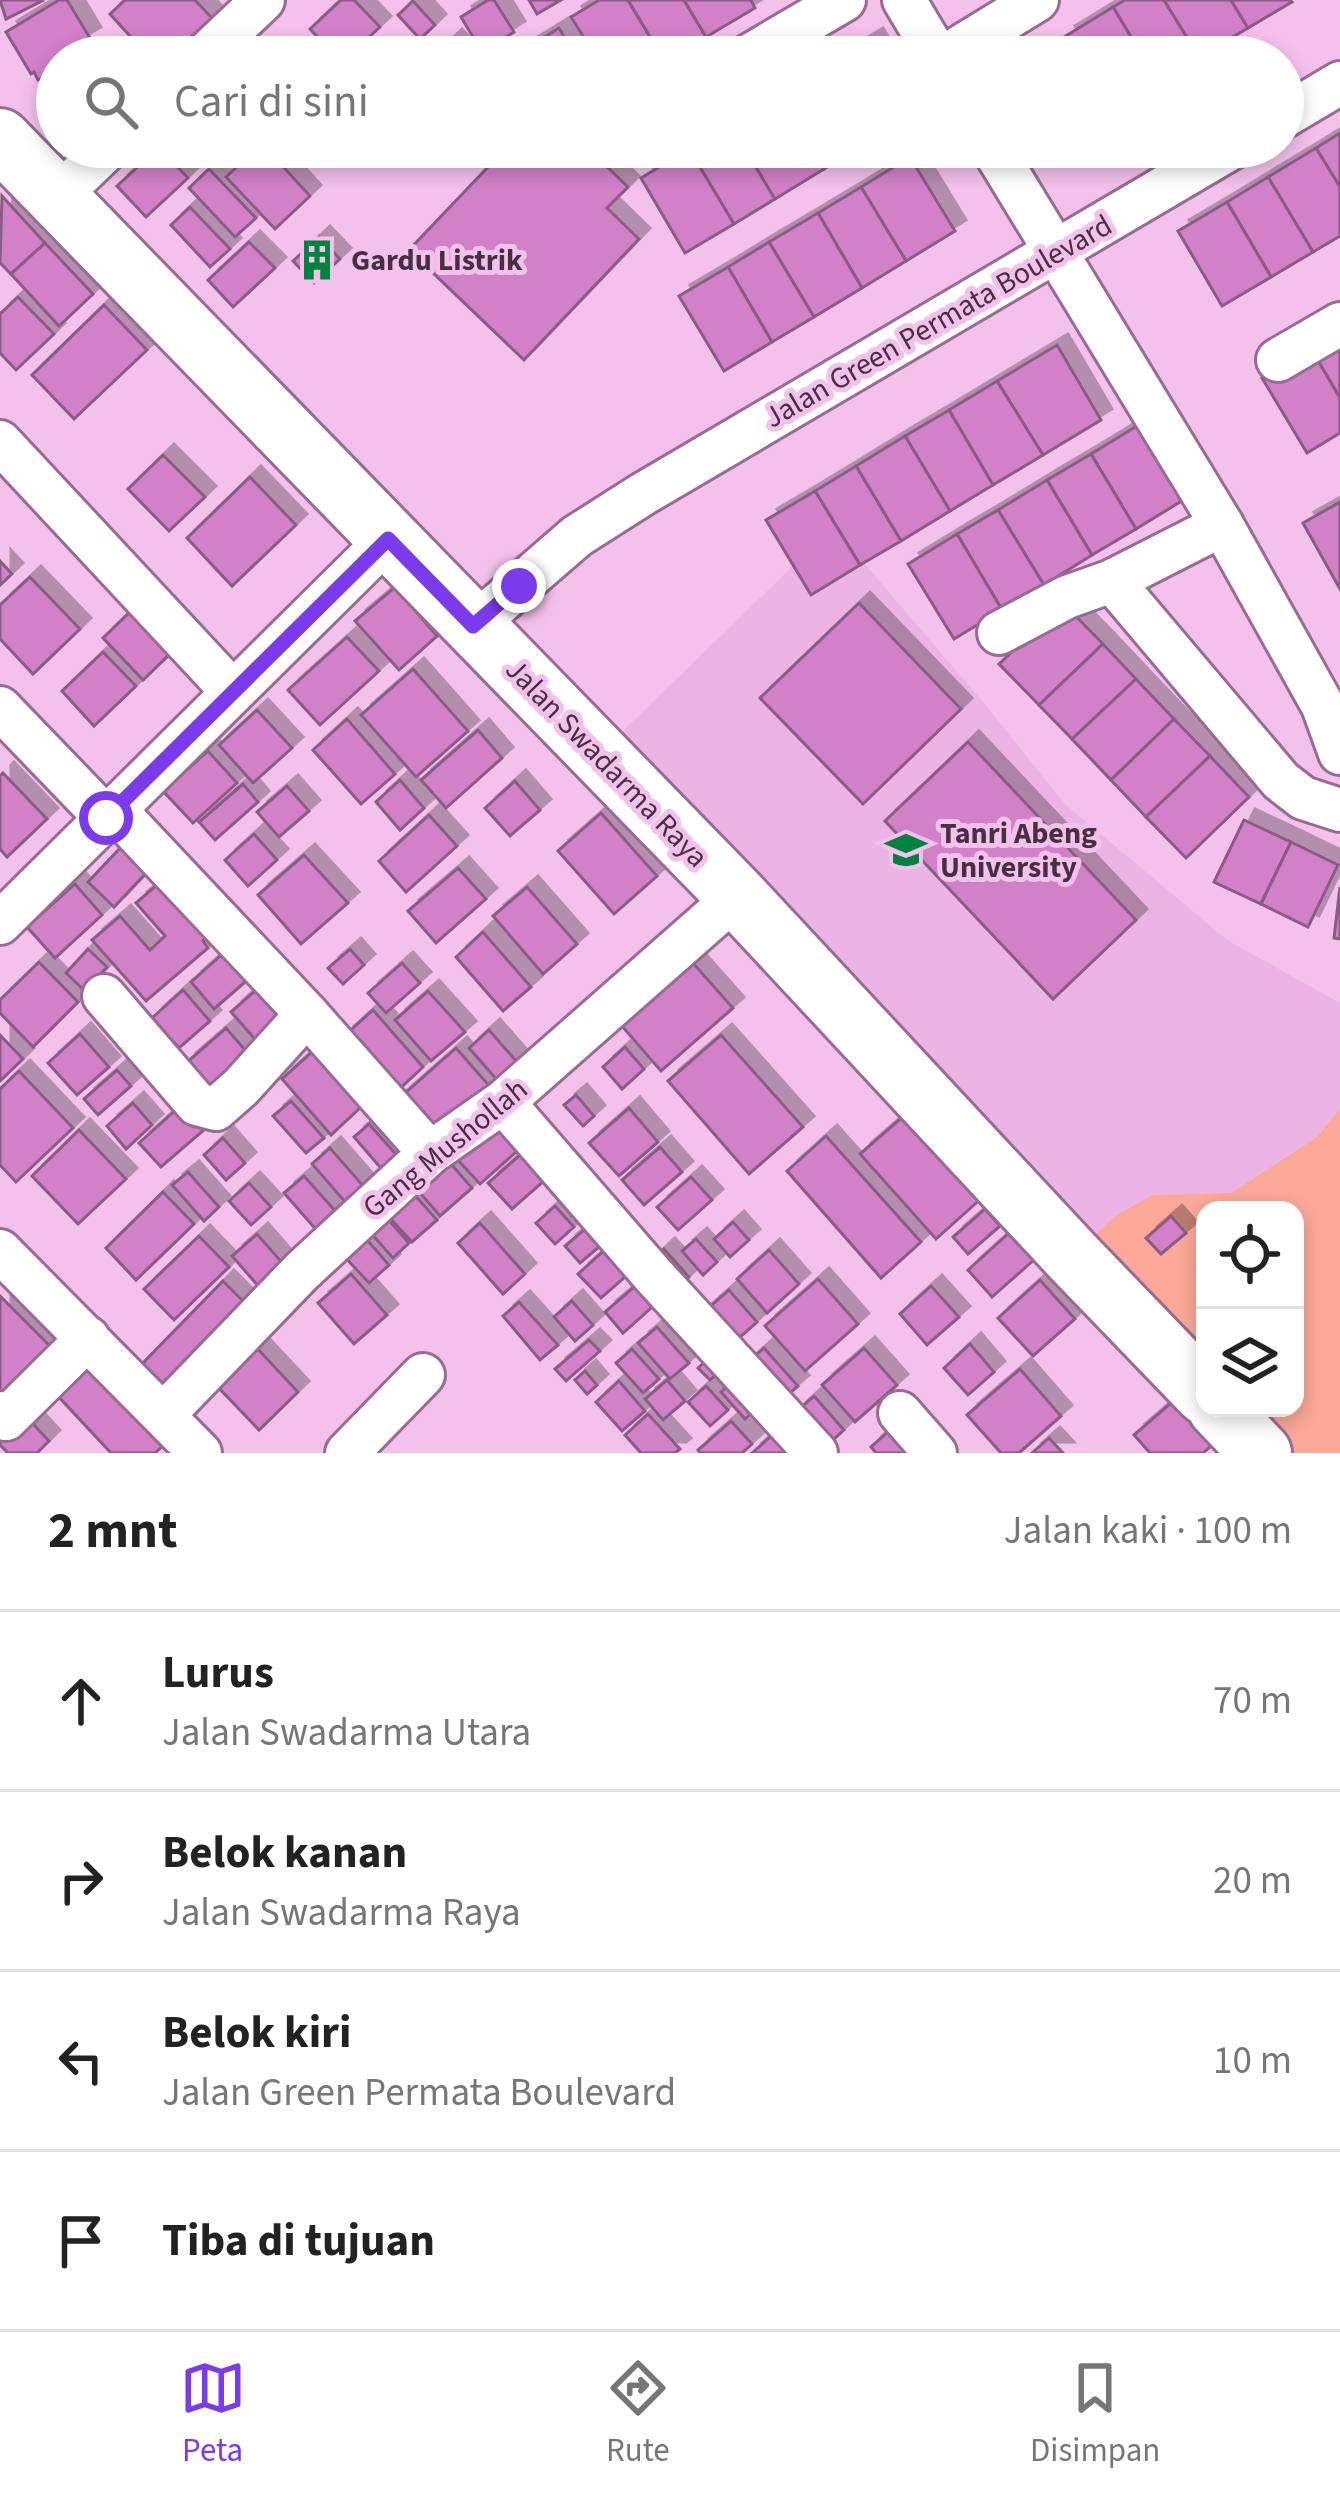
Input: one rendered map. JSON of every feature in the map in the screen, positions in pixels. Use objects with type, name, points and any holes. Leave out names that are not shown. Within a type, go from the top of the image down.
[{"type":"main road","name":"Jalan Swadarma Raya","points":[[0,140],[737,896],[1196,1385]]},
{"type":"main road","points":[[1227,1417],[1261,1453]]},
{"type":"street","points":[[225,36],[263,0]]},
{"type":"street","points":[[783,36],[844,0]]},
{"type":"street","points":[[904,0],[927,36]]},
{"type":"street","points":[[976,36],[1037,0]]},
{"type":"street","points":[[1304,104],[1340,83]]},
{"type":"street","points":[[57,197],[87,168]]},
{"type":"street","points":[[1004,168],[1331,702],[1340,754]]},
{"type":"street","name":"Jalan Green Permata Boulevard","points":[[482,635],[565,577],[643,494],[1198,168]]},
{"type":"street","points":[[1278,360],[1340,324]]},
{"type":"street","points":[[0,442],[232,691]]},
{"type":"street","points":[[999,633],[1222,525]]},
{"type":"street","points":[[0,923],[388,539]]},
{"type":"street","points":[[1112,581],[1281,781],[1303,798],[1340,810]]},
{"type":"street","points":[[0,708],[307,1014],[430,1153]]},
{"type":"street","name":"Gang Mushollah","points":[[164,1414],[302,1271],[430,1153],[503,1102],[737,896]]},
{"type":"street","points":[[104,996],[197,1104],[216,1108],[307,1014]]},
{"type":"street","points":[[503,1102],[816,1453]]},
{"type":"street","points":[[0,1251],[200,1453]]},
{"type":"street","points":[[0,1413],[6,1419],[88,1338]]},
{"type":"street","points":[[347,1453],[423,1375]]},
{"type":"street","points":[[900,1412],[934,1453]]},
{"type":"shaded area","name":"Tanri Abeng University","points":[[833,527],[1065,804],[1227,940],[1340,1003],[1340,1108],[1317,1137],[1231,1193],[1152,1195],[1072,1256],[597,756]]},
{"type":"shaded area","points":[[1340,1108],[1340,1453],[1266,1453],[1231,1417],[1304,1417],[1304,1201],[1196,1201],[1196,1382],[1072,1256],[1114,1217],[1152,1195],[1231,1193],[1317,1137]]},
{"type":"building","points":[[0,0],[44,0],[6,19]]},
{"type":"building","points":[[59,0],[67,0],[89,36],[36,36],[36,76],[6,32]]},
{"type":"building","points":[[125,0],[195,0],[212,18],[192,36],[130,36],[110,14]]},
{"type":"building","points":[[341,0],[354,0],[380,27],[370,36],[317,36],[310,29]]},
{"type":"building","points":[[494,0],[514,32],[472,36],[461,17]]},
{"type":"building","points":[[529,0],[561,0],[537,14]]},
{"type":"building","points":[[599,0],[628,0],[649,36],[583,36],[571,17]]},
{"type":"building","points":[[628,0],[684,0],[705,36],[649,36]]},
{"type":"building","points":[[684,0],[751,0],[755,8],[705,36]]},
{"type":"building","points":[[1125,0],[1164,0],[1186,36],[1130,36],[1113,7]]},
{"type":"building","points":[[1164,0],[1231,0],[1248,28],[1234,36],[1186,36]]},
{"type":"building","points":[[1231,0],[1290,0],[1292,2],[1248,28]]},
{"type":"building","points":[[413,1],[435,25],[417,36],[398,15]]},
{"type":"building","points":[[1113,7],[1130,36],[1066,36]]},
{"type":"building","points":[[1340,133],[1340,187],[1316,148]]},
{"type":"building","points":[[1316,148],[1340,187],[1340,236],[1313,252],[1268,177],[1283,168],[1304,168],[1304,155]]},
{"type":"building","points":[[136,168],[179,168],[188,178],[146,217],[117,186]]},
{"type":"building","points":[[236,168],[284,168],[310,196],[275,229],[226,177]]},
{"type":"building","points":[[487,168],[609,168],[628,187],[607,208],[639,239],[524,360],[409,250]]},
{"type":"building","points":[[658,168],[700,168],[734,224],[685,253],[641,178]]},
{"type":"building","points":[[700,168],[757,168],[775,199],[734,224]]},
{"type":"building","points":[[757,168],[823,168],[824,169],[775,199]]},
{"type":"building","points":[[892,168],[917,168],[955,231],[906,261],[861,187]]},
{"type":"building","points":[[209,169],[256,218],[235,237],[189,188]]},
{"type":"building","points":[[1268,177],[1313,252],[1271,277],[1227,202]]},
{"type":"building","points":[[861,187],[906,261],[862,288],[818,213]]},
{"type":"building","points":[[2,196],[45,243],[11,274],[0,263]]},
{"type":"building","points":[[1227,202],[1271,277],[1222,306],[1178,231]]},
{"type":"building","points":[[190,207],[230,249],[210,267],[171,225]]},
{"type":"building","points":[[818,213],[862,288],[814,317],[769,242]]},
{"type":"building","name":"Gardu Listrik","points":[[319,237],[340,259],[314,283],[293,261]]},
{"type":"building","points":[[249,242],[275,268],[233,307],[208,280]]},
{"type":"building","points":[[769,242],[814,317],[772,342],[728,267]]},
{"type":"building","points":[[45,243],[93,294],[59,326],[11,274]]},
{"type":"building","points":[[728,267],[772,342],[724,371],[679,296]]},
{"type":"building","points":[[18,297],[54,334],[16,370],[0,353],[0,314]]},
{"type":"building","points":[[104,305],[147,350],[74,419],[32,375]]},
{"type":"building","points":[[1340,331],[1340,398],[1311,349]]},
{"type":"building","points":[[1057,345],[1101,420],[1043,455],[997,381]]},
{"type":"building","points":[[1311,349],[1340,398],[1340,433],[1307,453],[1262,378]]},
{"type":"building","points":[[997,381],[1043,455],[993,485],[949,410]]},
{"type":"building","points":[[949,410],[993,485],[950,511],[905,436]]},
{"type":"building","points":[[1140,424],[1185,499],[1136,529],[1091,454]]},
{"type":"building","points":[[905,436],[950,511],[901,541],[856,466]]},
{"type":"building","points":[[1091,454],[1136,529],[1092,555],[1047,480]]},
{"type":"building","points":[[163,455],[205,497],[169,531],[128,489]]},
{"type":"building","points":[[856,466],[901,541],[860,565],[815,491]]},
{"type":"building","points":[[250,477],[296,525],[232,586],[187,538]]},
{"type":"building","points":[[1047,480],[1092,555],[1044,585],[998,510]]},
{"type":"building","points":[[815,491],[860,565],[811,595],[766,520]]},
{"type":"building","points":[[1340,502],[1340,589],[1303,523]]},
{"type":"building","points":[[998,510],[1044,585],[1002,610],[957,534]]},
{"type":"building","points":[[957,534],[1002,610],[954,639],[908,564]]},
{"type":"building","points":[[0,561],[12,574],[0,585]]},
{"type":"building","points":[[30,577],[80,629],[33,674],[0,639],[0,605]]},
{"type":"building","points":[[395,587],[437,636],[399,670],[355,621]]},
{"type":"building","points":[[859,603],[961,709],[863,804],[760,698]]},
{"type":"building","points":[[1063,603],[1103,644],[1039,705],[999,664]]},
{"type":"building","points":[[131,611],[171,653],[143,680],[103,638]]},
{"type":"building","points":[[347,637],[379,671],[320,725],[288,690]]},
{"type":"building","points":[[1103,644],[1136,679],[1072,739],[1039,705]]},
{"type":"building","points":[[103,652],[136,686],[94,726],[62,691]]},
{"type":"building","points":[[413,669],[468,731],[416,777],[361,715]]},
{"type":"building","points":[[1136,679],[1174,719],[1111,780],[1072,739]]},
{"type":"building","points":[[257,710],[292,748],[253,783],[219,745]]},
{"type":"building","points":[[347,719],[395,774],[361,804],[313,750]]},
{"type":"building","points":[[1174,719],[1210,756],[1146,817],[1111,780]]},
{"type":"building","points":[[478,730],[502,758],[446,808],[421,780]]},
{"type":"building","points":[[968,742],[1136,920],[1053,999],[885,821]]},
{"type":"building","points":[[208,751],[237,783],[193,823],[163,791]]},
{"type":"building","points":[[1210,756],[1249,797],[1186,858],[1146,817]]},
{"type":"building","points":[[3,773],[47,819],[7,857],[0,849]]},
{"type":"building","points":[[400,780],[424,808],[400,830],[376,802]]},
{"type":"building","points":[[515,781],[540,810],[510,836],[485,808]]},
{"type":"building","points":[[243,784],[258,802],[215,840],[199,822]]},
{"type":"building","points":[[287,786],[309,811],[279,837],[257,812]]},
{"type":"building","points":[[601,813],[657,876],[614,914],[558,851]]},
{"type":"building","points":[[429,815],[457,846],[406,892],[379,861]]},
{"type":"building","points":[[1244,820],[1291,842],[1261,904],[1214,882]]},
{"type":"building","points":[[254,834],[277,860],[248,886],[225,860]]},
{"type":"building","points":[[1291,842],[1338,865],[1308,927],[1261,904]]},
{"type":"building","points":[[124,844],[150,869],[114,907],[88,882]]},
{"type":"building","points":[[304,855],[348,903],[301,944],[258,895]]},
{"type":"building","points":[[458,868],[486,899],[436,943],[408,911]]},
{"type":"building","points":[[167,876],[215,930],[203,941],[208,948],[146,1001],[92,940],[120,916],[150,950],[165,936],[136,903]]},
{"type":"building","points":[[75,884],[102,915],[55,958],[27,927]]},
{"type":"building","points":[[527,887],[577,944],[543,974],[493,916]]},
{"type":"building","points":[[1340,887],[1340,939],[1334,938]]},
{"type":"building","points":[[483,932],[531,987],[503,1011],[456,957]]},
{"type":"building","points":[[88,949],[107,967],[85,991],[66,973]]},
{"type":"building","points":[[228,949],[252,976],[214,1009],[191,982]]},
{"type":"building","points":[[350,949],[364,965],[343,984],[328,968]]},
{"type":"building","points":[[685,954],[733,1008],[661,1071],[614,1017]]},
{"type":"building","points":[[39,962],[78,1002],[33,1047],[0,1013],[0,1000]]},
{"type":"building","points":[[402,963],[420,983],[386,1013],[368,993]]},
{"type":"building","points":[[264,983],[295,1019],[262,1047],[231,1012]]},
{"type":"building","points":[[183,990],[210,1021],[179,1048],[152,1018]]},
{"type":"building","points":[[428,991],[465,1032],[431,1061],[395,1020]]},
{"type":"building","points":[[373,1010],[423,1067],[394,1094],[343,1037]]},
{"type":"building","points":[[226,1028],[252,1058],[212,1095],[185,1064]]},
{"type":"building","points":[[489,1030],[525,1071],[505,1089],[469,1048]]},
{"type":"building","points":[[80,1034],[109,1067],[77,1095],[48,1063]]},
{"type":"building","points":[[0,1035],[23,1059],[0,1081]]},
{"type":"building","points":[[721,1035],[803,1127],[749,1174],[668,1081]]},
{"type":"building","points":[[625,1047],[644,1069],[622,1089],[603,1067]]},
{"type":"building","points":[[456,1048],[493,1090],[431,1145],[394,1103]]},
{"type":"building","points":[[312,1052],[361,1107],[331,1135],[282,1079]]},
{"type":"building","points":[[117,1070],[131,1086],[98,1115],[84,1099]]},
{"type":"building","points":[[19,1071],[73,1128],[16,1182],[0,1165],[0,1089]]},
{"type":"building","points":[[576,1095],[594,1116],[583,1126],[564,1105]]},
{"type":"building","points":[[189,1098],[212,1123],[161,1167],[139,1143]]},
{"type":"building","points":[[291,1101],[324,1138],[306,1153],[273,1116]]},
{"type":"building","points":[[133,1103],[152,1125],[126,1149],[107,1126]]},
{"type":"building","points":[[629,1108],[658,1142],[619,1176],[589,1143]]},
{"type":"building","points":[[908,1112],[984,1196],[936,1239],[860,1154]]},
{"type":"building","points":[[499,1117],[524,1145],[480,1184],[455,1157]]},
{"type":"building","points":[[369,1124],[401,1160],[386,1174],[354,1137]]},
{"type":"building","points":[[79,1130],[126,1179],[78,1224],[32,1176]]},
{"type":"building","points":[[826,1136],[921,1242],[881,1278],[787,1171]]},
{"type":"building","points":[[223,1138],[245,1163],[226,1180],[204,1155]]},
{"type":"building","points":[[660,1147],[682,1172],[644,1205],[622,1180]]},
{"type":"building","points":[[330,1148],[372,1196],[354,1212],[312,1164]]},
{"type":"building","points":[[528,1148],[552,1174],[512,1209],[488,1183]]},
{"type":"building","points":[[446,1158],[472,1188],[440,1216],[414,1186]]},
{"type":"building","points":[[188,1172],[219,1207],[204,1221],[172,1185]]},
{"type":"building","points":[[304,1176],[347,1224],[327,1242],[284,1193]]},
{"type":"building","points":[[691,1177],[712,1200],[678,1230],[657,1207]]},
{"type":"building","points":[[249,1183],[271,1207],[251,1225],[229,1201]]},
{"type":"building","points":[[163,1192],[194,1224],[136,1280],[106,1248]]},
{"type":"building","points":[[413,1193],[437,1220],[412,1242],[388,1216]]},
{"type":"building","points":[[555,1206],[574,1227],[555,1244],[536,1223]]},
{"type":"building","points":[[985,1209],[1000,1226],[968,1254],[953,1237]]},
{"type":"building","points":[[385,1216],[409,1243],[393,1258],[369,1231]]},
{"type":"building","points":[[1171,1216],[1186,1233],[1161,1254],[1146,1238]]},
{"type":"building","points":[[733,1222],[749,1240],[730,1257],[714,1239]]},
{"type":"building","points":[[480,1223],[525,1274],[503,1294],[458,1243]]},
{"type":"building","points":[[591,1224],[606,1241],[580,1263],[565,1246]]},
{"type":"building","points":[[1010,1232],[1035,1259],[992,1297],[968,1270]]},
{"type":"building","points":[[257,1234],[292,1274],[267,1296],[232,1256]]},
{"type":"building","points":[[363,1235],[389,1265],[369,1283],[341,1253]]},
{"type":"building","points":[[199,1236],[229,1267],[174,1320],[144,1289]]},
{"type":"building","points":[[696,1239],[717,1262],[703,1275],[682,1251]]},
{"type":"building","points":[[609,1246],[632,1271],[601,1298],[578,1274]]},
{"type":"building","points":[[664,1249],[689,1277],[675,1290],[650,1262]]},
{"type":"building","points":[[769,1250],[799,1284],[767,1313],[737,1279]]},
{"type":"building","points":[[351,1274],[387,1315],[354,1344],[318,1303]]},
{"type":"building","points":[[818,1279],[858,1324],[805,1371],[765,1326]]},
{"type":"building","points":[[1040,1280],[1075,1319],[1033,1356],[998,1318]]},
{"type":"building","points":[[223,1281],[254,1312],[171,1397],[140,1366]]},
{"type":"building","points":[[641,1281],[659,1301],[623,1333],[605,1312]]},
{"type":"building","points":[[931,1286],[959,1317],[927,1345],[900,1314]]},
{"type":"building","points":[[729,1290],[757,1322],[730,1346],[702,1314]]},
{"type":"building","points":[[0,1296],[59,1355],[0,1401]]},
{"type":"building","points":[[572,1301],[593,1325],[575,1341],[554,1317]]},
{"type":"building","points":[[519,1302],[558,1345],[540,1360],[503,1316]]},
{"type":"building","points":[[657,1327],[689,1363],[670,1379],[638,1343]]},
{"type":"building","points":[[589,1340],[600,1351],[566,1381],[555,1369]]},
{"type":"building","points":[[970,1344],[994,1372],[968,1395],[944,1368]]},
{"type":"building","points":[[256,1347],[298,1392],[259,1430],[216,1385]]},
{"type":"building","points":[[764,1348],[798,1386],[776,1405],[743,1367]]},
{"type":"building","points":[[864,1348],[897,1385],[855,1422],[822,1385]]},
{"type":"building","points":[[632,1349],[659,1379],[643,1393],[616,1363]]},
{"type":"building","points":[[716,1352],[727,1365],[710,1380],[698,1368]]},
{"type":"building","points":[[90,1363],[166,1443],[155,1453],[111,1453],[56,1394]]},
{"type":"building","points":[[1020,1369],[1061,1416],[1019,1453],[1001,1453],[967,1415]]},
{"type":"building","points":[[585,1371],[597,1385],[587,1394],[575,1380]]},
{"type":"building","points":[[667,1380],[685,1401],[663,1420],[645,1399]]},
{"type":"building","points":[[619,1381],[645,1411],[622,1431],[596,1402]]},
{"type":"building","points":[[733,1381],[757,1408],[745,1419],[721,1392]]},
{"type":"building","points":[[706,1386],[728,1410],[710,1426],[688,1402]]},
{"type":"building","points":[[814,1396],[844,1430],[825,1447],[795,1413]]},
{"type":"building","points":[[1173,1401],[1212,1445],[1203,1453],[1150,1453],[1134,1435]]},
{"type":"building","points":[[22,1412],[49,1441],[37,1453],[8,1453],[0,1445],[0,1433]]},
{"type":"building","points":[[648,1414],[680,1449],[675,1453],[641,1453],[625,1435]]},
{"type":"building","points":[[731,1421],[752,1444],[742,1453],[700,1453],[698,1450]]},
{"type":"building","points":[[899,1422],[919,1453],[876,1453],[871,1447]]},
{"type":"building","points":[[786,1423],[812,1453],[752,1453]]},
{"type":"building","points":[[1049,1438],[1063,1453],[1032,1453]]},
{"type":"place","name":"Gardu Listrik","points":[[317,260]]},
{"type":"place","name":"Tanri Abeng University","points":[[906,850]]},
{"type":"route","points":[[106,818],[388,539],[473,626],[519,586]]}]
